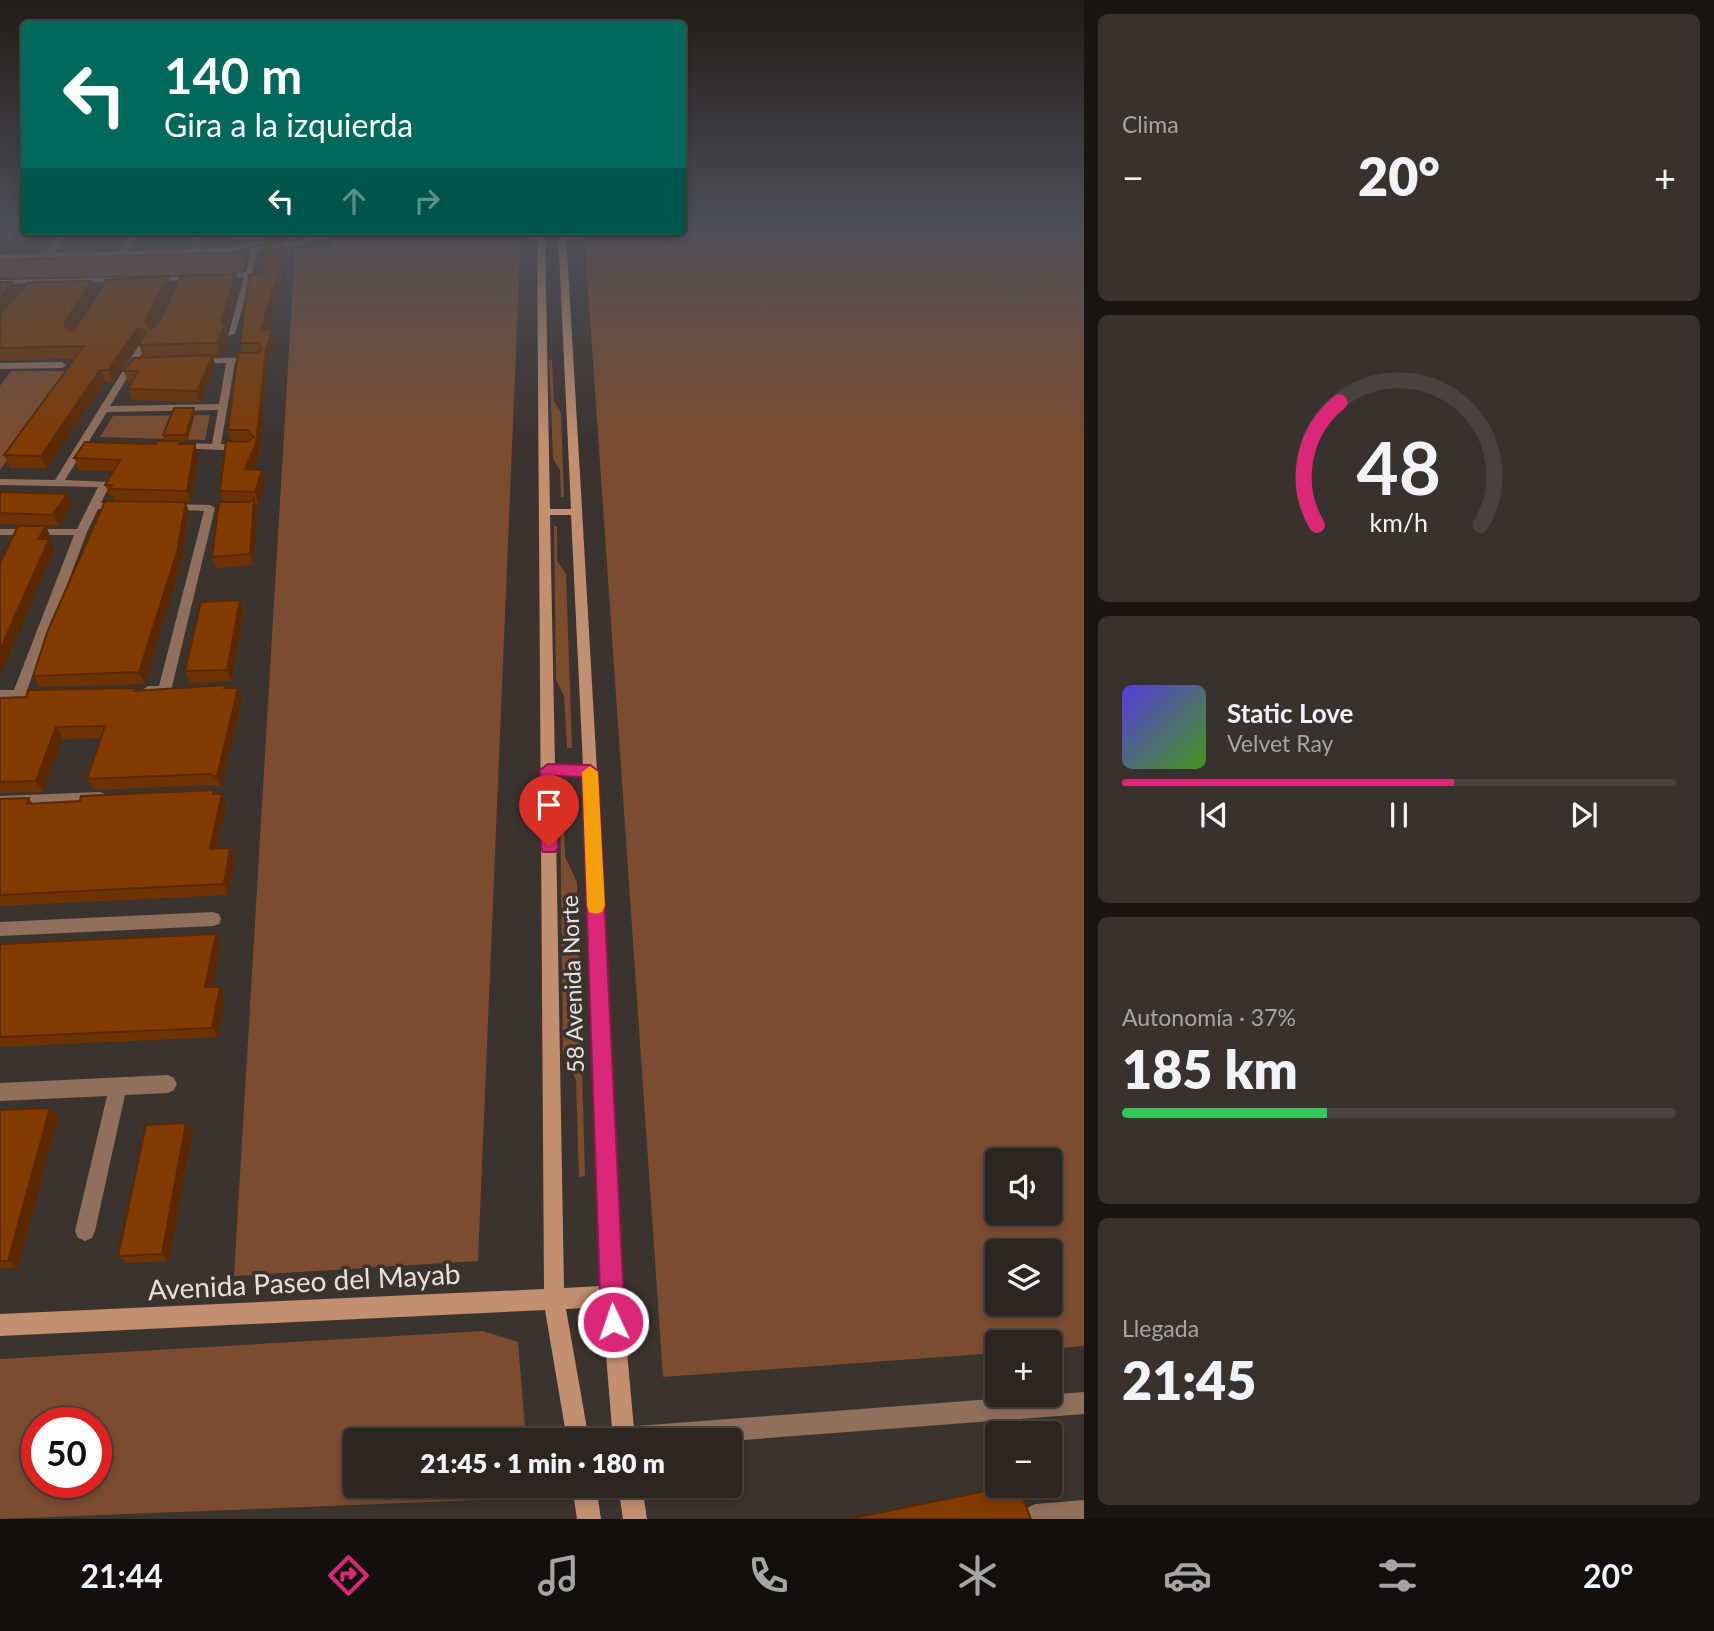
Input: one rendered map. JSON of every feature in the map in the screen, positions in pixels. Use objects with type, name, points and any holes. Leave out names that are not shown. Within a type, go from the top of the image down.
[{"type":"main road","name":"58 Avenida Norte","points":[[541,302],[554,1298],[576,1428]]},
{"type":"main road","name":"58 Avenida Norte","points":[[565,302],[590,771],[612,1296],[623,1428]]},
{"type":"main road","points":[[541,352],[568,351]]},
{"type":"main road","points":[[544,512],[577,512]]},
{"type":"main road","points":[[548,770],[590,771]]},
{"type":"main road","name":"Avenida Paseo del Mayab","points":[[0,1325],[612,1296]]},
{"type":"main road","points":[[586,1498],[589,1519]]},
{"type":"main road","points":[[632,1498],[635,1519]]},
{"type":"street","points":[[231,334],[241,302]]},
{"type":"street","points":[[58,483],[143,345]]},
{"type":"street","points":[[189,362],[260,359]]},
{"type":"street","points":[[216,447],[230,360]]},
{"type":"street","points":[[134,363],[148,363]]},
{"type":"street","points":[[0,366],[62,365]]},
{"type":"street","points":[[104,409],[222,407]]},
{"type":"street","points":[[81,445],[94,445]]},
{"type":"street","points":[[162,446],[250,448]]},
{"type":"street","points":[[0,482],[105,484],[81,532],[19,694]]},
{"type":"street","points":[[93,506],[132,506]]},
{"type":"street","points":[[158,507],[224,508]]},
{"type":"street","points":[[137,692],[171,691],[210,508]]},
{"type":"street","points":[[0,532],[81,532]]},
{"type":"street","points":[[0,695],[58,693]]},
{"type":"street","points":[[0,802],[121,797]]},
{"type":"street","points":[[0,929],[213,919]]},
{"type":"street","points":[[0,1092],[169,1084]]},
{"type":"street","points":[[85,1231],[118,1087]]},
{"type":"street","points":[[742,1430],[1084,1403]]},
{"type":"street","points":[[1035,1516],[1084,1512]]},
{"type":"shaded area","points":[[292,302],[518,302],[478,1261],[234,1276]]},
{"type":"shaded area","points":[[589,302],[1084,302],[1084,1346],[1062,1348],[1062,1330],[985,1330],[985,1354],[663,1377]]},
{"type":"shaded area","points":[[549,360],[552,360],[554,402],[561,412],[564,497],[561,497],[560,470],[553,459]]},
{"type":"shaded area","points":[[11,371],[74,371],[0,470],[0,386]]},
{"type":"shaded area","points":[[210,415],[205,440],[100,437],[113,416]]},
{"type":"shaded area","points":[[554,526],[557,526],[557,561],[566,574],[572,748],[567,748],[564,696],[556,680]]},
{"type":"shaded area","points":[[560,795],[563,795],[565,857],[577,882],[585,1176],[579,1177],[576,1080],[563,1053]]},
{"type":"shaded area","points":[[483,1331],[518,1342],[525,1428],[343,1428],[343,1498],[531,1498],[0,1519],[0,1359]]},
{"type":"building","points":[[11,302],[78,302],[64,324],[70,331],[77,326],[92,302],[155,302],[145,322],[151,329],[158,324],[169,302],[227,302],[221,321],[225,325],[217,343],[139,345],[146,332],[138,328],[108,370],[100,370],[41,456],[4,455],[84,346],[0,348],[0,314]]},
{"type":"building","points":[[245,302],[269,302],[261,330],[272,330],[266,350],[256,444],[245,469],[262,470],[255,492],[220,491],[226,441],[247,442],[254,437],[247,430],[228,430],[238,353],[256,353],[262,350],[259,343],[240,343]]},
{"type":"building","points":[[213,355],[197,391],[128,389],[138,371],[124,371],[133,358]]},
{"type":"building","points":[[174,408],[194,408],[186,435],[163,435]]},
{"type":"building","points":[[157,441],[195,444],[187,491],[110,489],[112,485],[105,485],[120,460],[74,458],[85,442],[156,444]]},
{"type":"building","points":[[0,492],[67,494],[53,515],[0,513]]},
{"type":"building","points":[[254,499],[250,554],[212,557],[219,502],[249,502]]},
{"type":"building","points":[[105,501],[186,502],[177,552],[139,672],[33,676],[48,630]]},
{"type":"building","points":[[18,526],[46,526],[38,539],[49,539],[0,650],[0,563]]},
{"type":"building","points":[[240,600],[227,670],[185,671],[201,602]]},
{"type":"building","points":[[225,685],[224,688],[238,688],[217,777],[210,774],[87,779],[105,726],[56,727],[36,781],[0,782],[0,698],[26,697],[28,690],[135,688],[134,691]]},
{"type":"building","points":[[214,790],[213,794],[222,794],[210,849],[230,848],[224,884],[0,895],[0,799],[29,798],[27,804],[80,801],[81,796]]},
{"type":"building","points":[[216,934],[205,987],[220,987],[212,1028],[0,1037],[0,944]]},
{"type":"building","points":[[50,1108],[8,1261],[0,1261],[0,1110]]},
{"type":"building","points":[[186,1123],[162,1254],[118,1256],[146,1125]]},
{"type":"building","points":[[985,1491],[985,1498],[1023,1498],[1031,1519],[849,1519]]},
{"type":"slow traffic","points":[[590,772],[596,906]]},
{"type":"route","points":[[549,847],[548,770],[590,771],[613,1322]]}]
